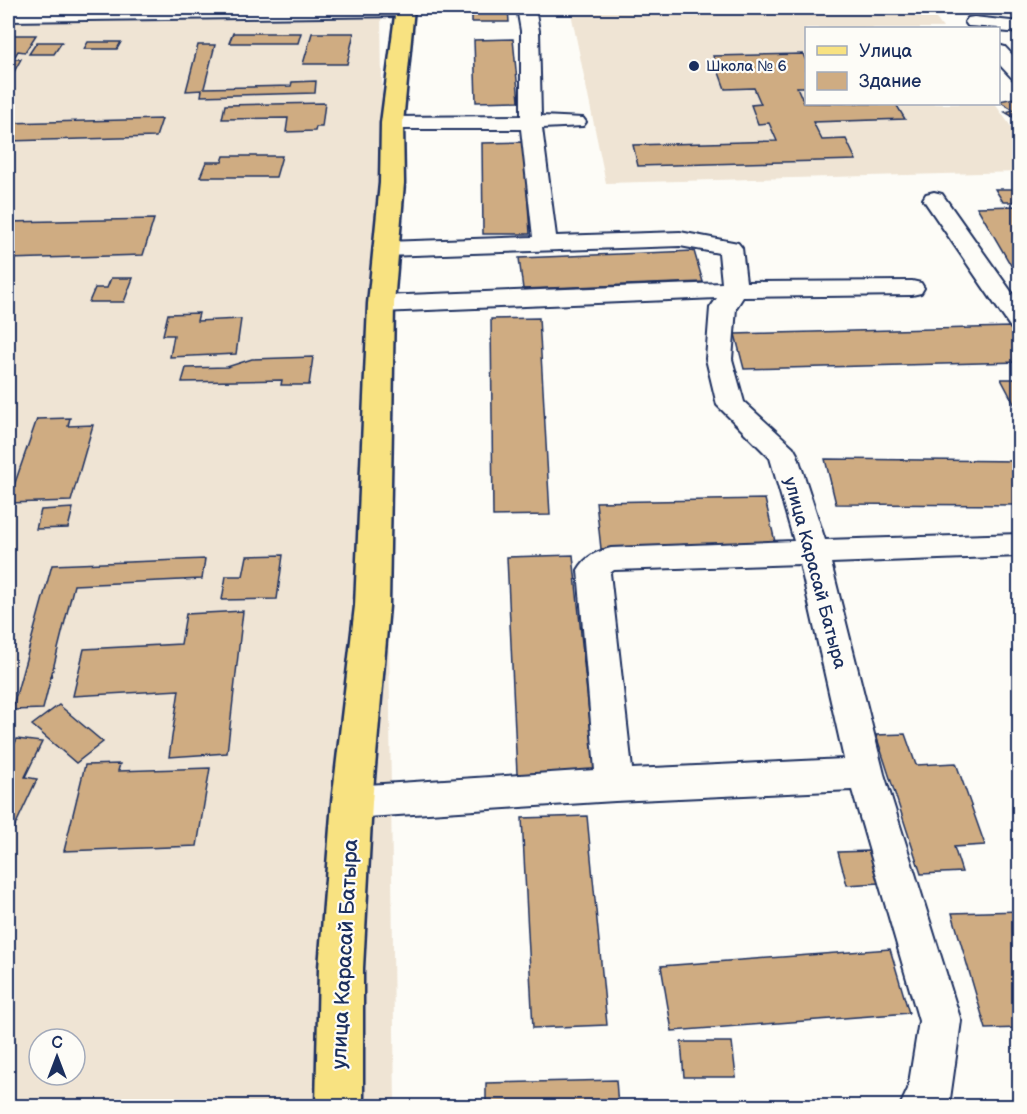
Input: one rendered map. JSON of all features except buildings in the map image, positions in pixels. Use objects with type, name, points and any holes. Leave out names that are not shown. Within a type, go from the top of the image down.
[{"type":"main road","name":"улица Карасай Батыра","points":[[339,1107],[341,969],[352,802],[372,606],[381,304],[392,183],[392,123],[404,9]]},
{"type":"street","points":[[526,8],[530,31],[531,123],[545,243]]},
{"type":"street","points":[[961,8],[977,26],[998,27]]},
{"type":"street","points":[[8,16],[404,9]]},
{"type":"street","points":[[1000,27],[1020,28]]},
{"type":"street","points":[[1000,52],[1020,75]]},
{"type":"street","points":[[392,123],[576,122]]},
{"type":"street","points":[[934,199],[1020,323]]},
{"type":"street","points":[[385,249],[680,239],[730,248],[735,290]]},
{"type":"street","points":[[381,304],[735,290],[912,288]]},
{"type":"street","name":"улица Карасай Батыра","points":[[735,290],[723,308],[718,359],[730,405],[783,454],[813,552],[866,774],[940,1021],[928,1100],[923,1107]]},
{"type":"street","points":[[615,785],[594,570],[601,563],[611,559],[1020,544]]},
{"type":"street","points":[[352,802],[615,785],[866,774]]},
{"type":"shaded area","points":[[8,8],[381,8],[395,1106],[8,1106]]},
{"type":"shaded area","name":"Школа № 6","points":[[570,8],[928,8],[942,27],[805,27],[805,105],[996,105],[1019,138],[1019,172],[606,183]]},
{"type":"place","name":"Школа № 6","points":[[694,66]]}]
